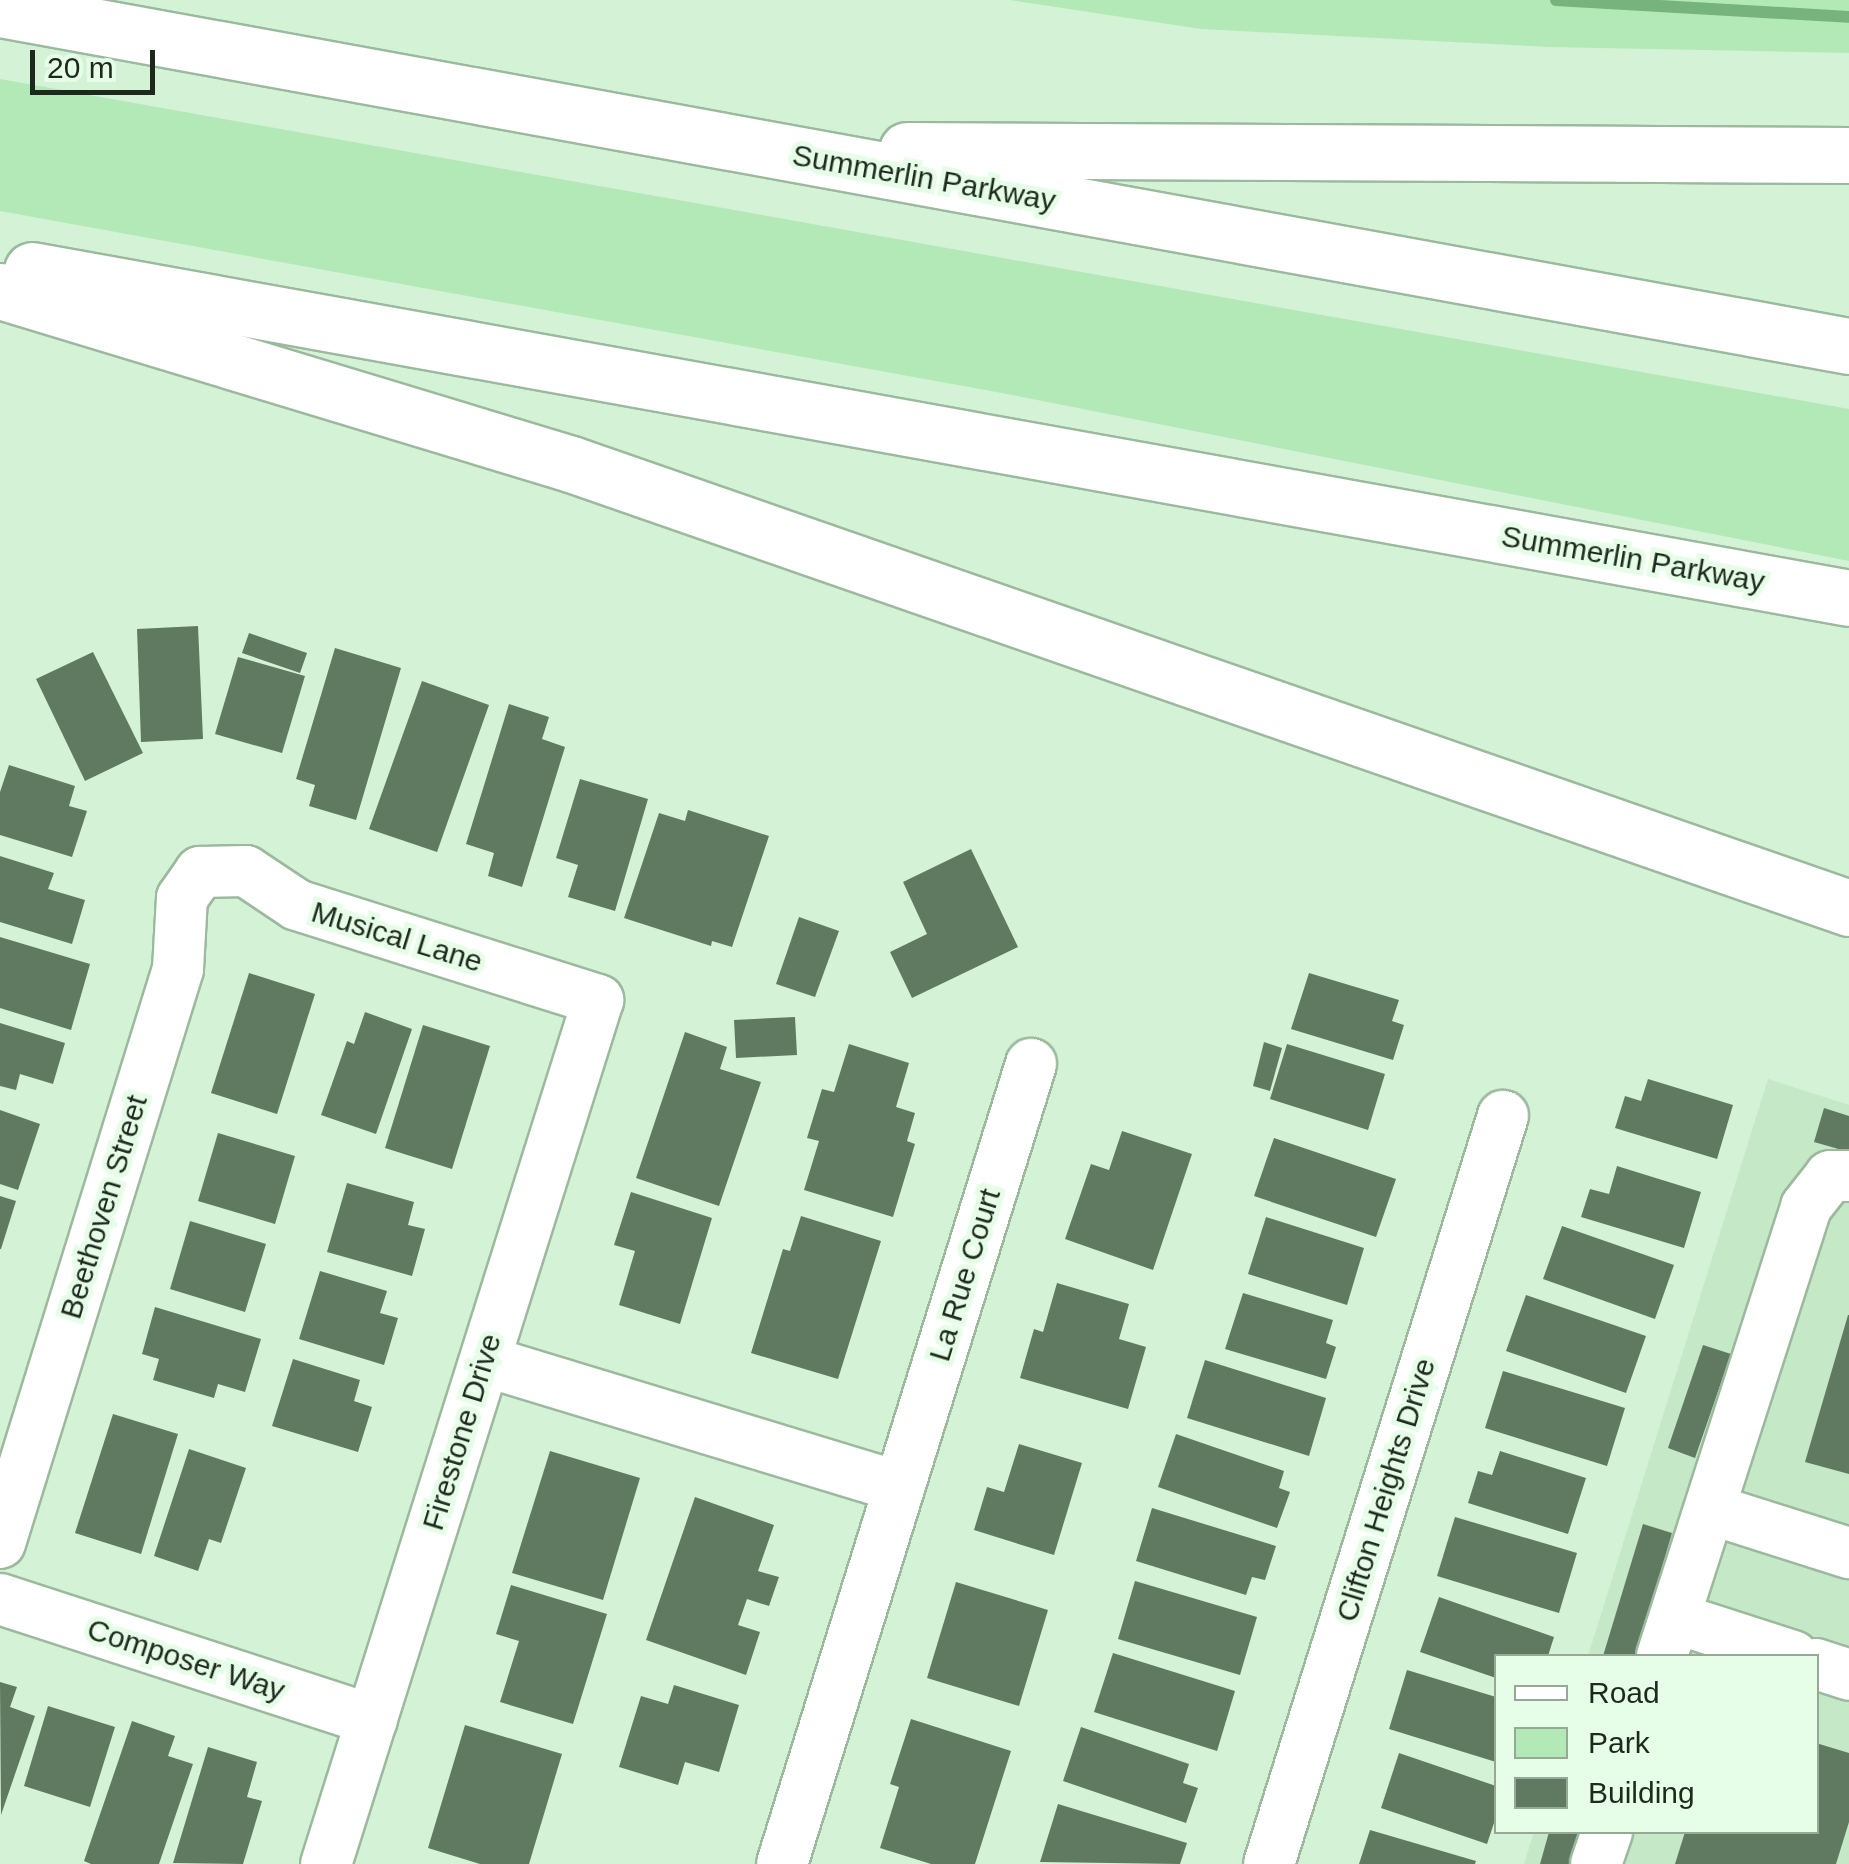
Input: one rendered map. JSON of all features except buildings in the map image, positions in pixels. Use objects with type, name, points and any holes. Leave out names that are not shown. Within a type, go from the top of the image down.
[{"type":"highway","name":"Summerlin Parkway","points":[[0,8],[1849,346]]},
{"type":"highway","points":[[768,150],[1849,155]]},
{"type":"highway","name":"Summerlin Parkway","points":[[0,264],[1849,598]]},
{"type":"highway","points":[[0,292],[572,464],[1849,908]]},
{"type":"street","name":"Musical Lane","points":[[200,872],[246,871],[297,905],[598,1000]]},
{"type":"street","name":"Beethoven Street","points":[[0,1543],[178,969],[182,898],[200,872]]},
{"type":"street","name":"Firestone Drive","points":[[326,1864],[598,1000]]},
{"type":"street","name":"La Rue Court","points":[[782,1864],[1031,1064]]},
{"type":"street","name":"Clifton Heights Drive","points":[[1269,1864],[1504,1116]]},
{"type":"street","points":[[1779,1654],[1669,1637],[1806,1207],[1830,1176],[1849,1176]]},
{"type":"street","points":[[484,1361],[899,1487]]},
{"type":"street","points":[[1710,1508],[1849,1553]]},
{"type":"street","name":"Composer Way","points":[[0,1600],[372,1720]]},
{"type":"street","points":[[1819,1665],[1849,1675]]},
{"type":"street","points":[[1596,1864],[1606,1834]]},
{"type":"shaded area","points":[[1768,1079],[1849,1105],[1849,1864],[1524,1864],[1533,1834],[1819,1834],[1819,1654],[1589,1654]]},
{"type":"green space","points":[[1010,0],[1849,0],[1849,53],[1548,47],[1201,29]]},
{"type":"green space","points":[[0,79],[1849,409],[1849,561],[1002,393],[0,211]]},
{"type":"waterway","points":[[1556,0],[1849,17]]}]
